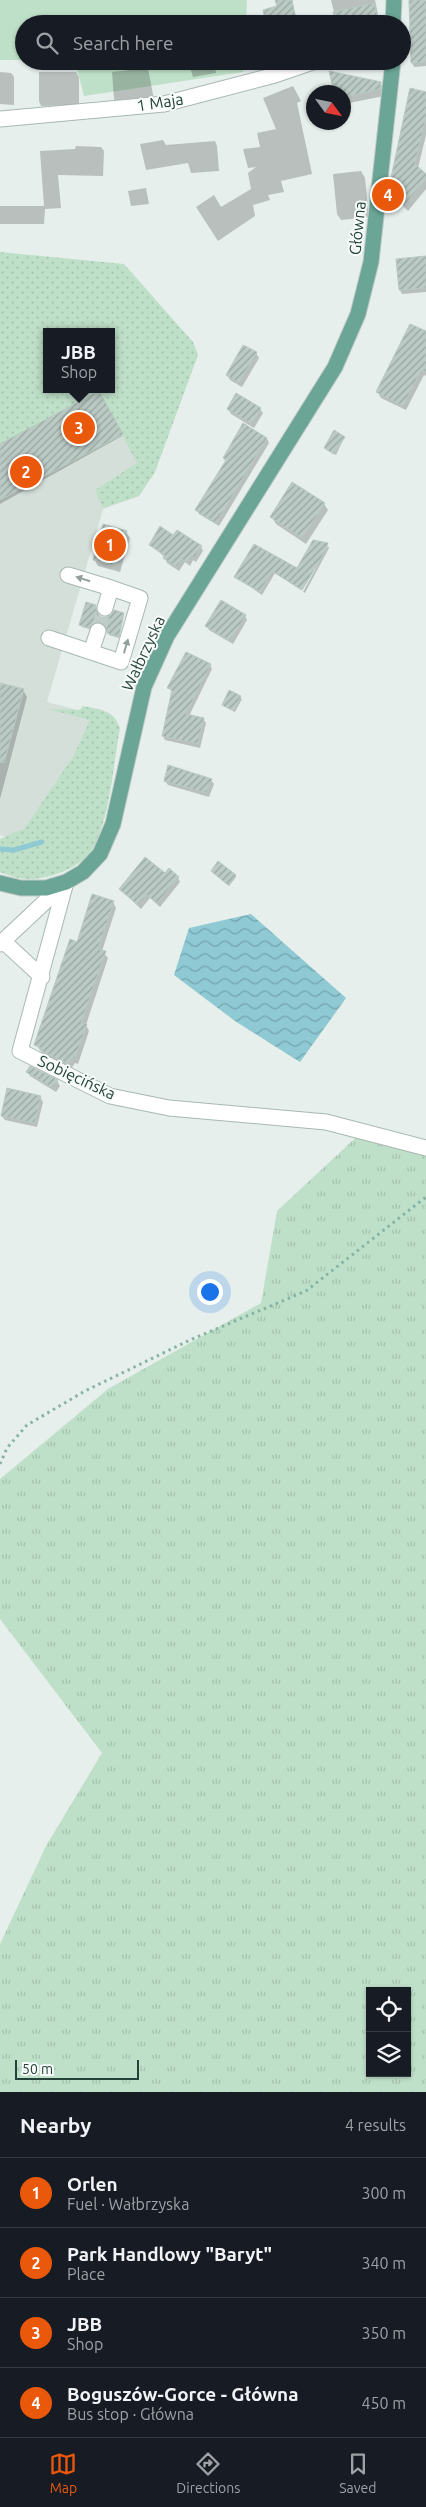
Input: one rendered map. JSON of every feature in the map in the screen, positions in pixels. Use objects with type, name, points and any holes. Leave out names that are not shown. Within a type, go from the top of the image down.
[{"type":"main road","points":[[393,15],[394,0]]},
{"type":"main road","name":"Główna","points":[[321,390],[335,367],[358,314],[371,262],[392,70]]},
{"type":"main road","name":"Wałbrzyska","points":[[0,883],[21,888],[46,888],[66,882],[83,872],[100,854],[113,824],[138,706],[144,687],[167,636],[321,390]]},
{"type":"street","name":"1 Maja","points":[[0,119],[164,104],[290,70]]},
{"type":"street","points":[[49,638],[121,662],[140,598],[68,575]]},
{"type":"street","points":[[105,608],[111,588]]},
{"type":"street","points":[[91,652],[98,631]]},
{"type":"street","points":[[42,976],[2,942],[66,882]]},
{"type":"street","name":"Sobięcińska","points":[[66,882],[42,976],[20,1051],[110,1096],[169,1108],[326,1122],[426,1148]]},
{"type":"path","points":[[0,1464],[7,1448],[27,1425],[85,1391],[190,1340],[306,1291],[426,1197]]},
{"type":"shaded area","points":[[101,393],[113,393],[155,472],[139,496],[103,509],[47,702],[93,714],[66,778],[20,841],[0,835],[0,434]]},
{"type":"green space","points":[[0,0],[247,0],[246,15],[15,15],[15,60],[0,60]]},
{"type":"green space","points":[[77,70],[243,70],[243,72],[84,96]]},
{"type":"green space","points":[[0,252],[124,264],[193,342],[198,355],[155,472],[139,496],[103,508],[95,490],[137,463],[100,393],[115,393],[115,328],[43,328],[43,393],[95,393],[0,444]]},
{"type":"green space","points":[[83,706],[106,711],[114,717],[120,728],[105,817],[95,845],[90,853],[75,866],[45,877],[35,879],[16,878],[0,872],[0,839],[25,828],[74,755],[90,720],[48,709],[80,710]]},
{"type":"green space","points":[[365,1129],[426,1147],[426,2092],[0,2092],[0,1944],[46,1846],[102,1753],[0,1619],[0,1479],[108,1389],[261,1303],[277,1211]]},
{"type":"water","points":[[251,914],[346,998],[300,1062],[235,1021],[174,975],[189,928]]},
{"type":"building","points":[[275,0],[292,0],[295,15],[264,15],[263,10],[277,6]]},
{"type":"building","points":[[409,0],[426,0],[426,62],[411,63],[411,15],[409,15]]},
{"type":"building","points":[[374,3],[377,15],[334,15],[333,12]]},
{"type":"building","points":[[329,71],[381,82],[380,89],[351,95],[351,85],[332,85]]},
{"type":"building","points":[[410,88],[426,92],[426,117],[415,164],[426,174],[426,179],[404,206],[388,192]]},
{"type":"building","points":[[426,256],[426,288],[399,290],[396,259]]},
{"type":"building","points":[[410,324],[426,331],[426,373],[421,370],[403,406],[376,392]]},
{"type":"building","points":[[243,345],[257,352],[239,383],[226,375]]},
{"type":"building","points":[[95,393],[100,393],[123,434],[0,500],[0,444]]},
{"type":"building","points":[[236,393],[261,408],[252,424],[227,409]]},
{"type":"building","points":[[243,423],[267,438],[216,523],[195,510],[226,460],[223,458]]},
{"type":"building","points":[[334,430],[345,437],[334,454],[324,448]]},
{"type":"building","points":[[292,482],[325,503],[302,538],[270,517]]},
{"type":"building","points":[[103,524],[127,531],[116,566],[93,560]]},
{"type":"building","points":[[160,526],[173,535],[177,530],[202,546],[194,558],[191,556],[187,563],[182,559],[177,567],[163,558],[165,555],[149,545]]},
{"type":"building","points":[[313,540],[328,543],[325,552],[302,590],[272,571],[260,592],[234,577],[254,544],[297,568]]},
{"type":"building","points":[[221,600],[246,615],[230,641],[205,626]]},
{"type":"building","points":[[86,602],[96,605],[96,611],[102,619],[111,615],[114,610],[124,613],[119,637],[107,633],[105,625],[100,622],[92,624],[89,628],[79,625]]},
{"type":"building","points":[[186,652],[211,664],[186,714],[204,718],[198,744],[162,736],[172,690],[167,688]]},
{"type":"building","points":[[0,683],[24,689],[4,763],[0,762]]},
{"type":"building","points":[[229,690],[241,696],[234,711],[222,705]]},
{"type":"building","points":[[168,765],[212,779],[206,793],[164,781]]},
{"type":"building","points":[[145,857],[165,873],[169,868],[179,877],[157,903],[147,895],[138,905],[119,889]]},
{"type":"building","points":[[218,861],[236,875],[228,885],[211,871]]},
{"type":"building","points":[[92,894],[114,901],[98,949],[106,951],[81,1023],[87,1024],[75,1059],[71,1058],[68,1064],[34,1045],[70,939],[77,942]]},
{"type":"building","points":[[30,1066],[58,1080],[53,1088],[26,1072]]},
{"type":"building","points":[[7,1088],[41,1096],[35,1123],[1,1116]]},
{"type":"waterway","points":[[0,849],[14,850],[42,842]]},
{"type":"tunnel","points":[[98,631],[105,608]]},
{"type":"place","name":"Boguszów-Gorce - Główna","points":[[388,195]]},
{"type":"place","name":"JBB","points":[[79,428]]},
{"type":"place","name":"Park Handlowy \"Baryt\"","points":[[26,472]]},
{"type":"place","name":"Orlen","points":[[110,545]]}]
